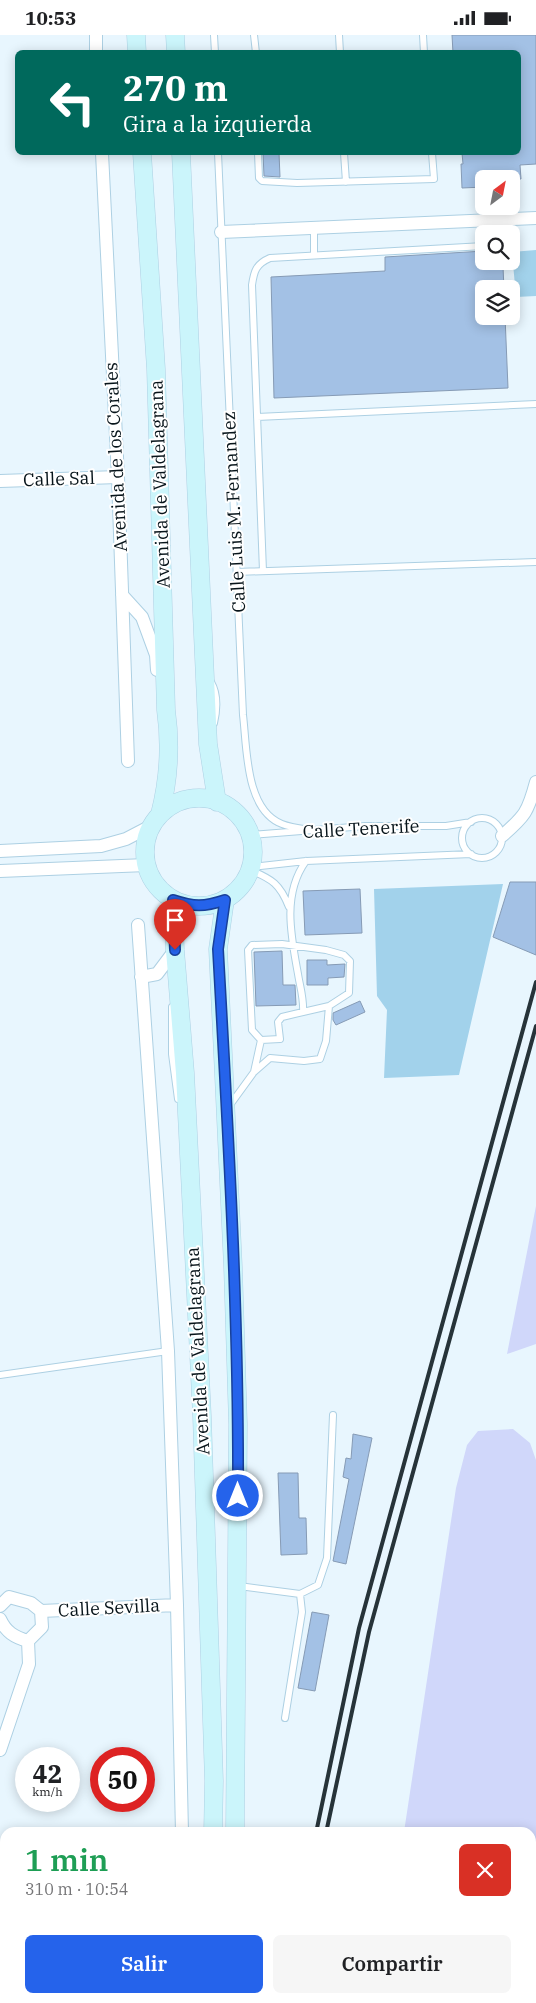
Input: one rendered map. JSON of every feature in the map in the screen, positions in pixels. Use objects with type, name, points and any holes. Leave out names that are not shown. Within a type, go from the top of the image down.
[{"type":"main road","points":[[136,35],[136,50]]},
{"type":"main road","points":[[175,35],[176,50]]},
{"type":"main road","name":"Avenida de Valdelagrana","points":[[142,155],[156,369],[166,710],[170,747],[167,788],[156,820]]},
{"type":"main road","name":"Avenida de Valdelagrana","points":[[181,155],[208,736],[217,801]]},
{"type":"main road","points":[[202,798],[217,801],[231,809],[242,821],[250,835],[253,851],[250,868],[244,882],[236,892],[225,900],[208,906],[190,906],[173,900],[153,882],[146,865],[145,846],[156,820],[171,805],[186,799],[202,798]]},
{"type":"main road","name":"Avenida de Valdelagrana","points":[[173,900],[188,1136],[202,1416],[214,1781],[213,1827]]},
{"type":"main road","name":"Avenida de Valdelagrana","points":[[225,900],[218,949],[238,1424],[235,1827]]},
{"type":"street","points":[[96,35],[96,50]]},
{"type":"street","name":"Avenida de los Corales","points":[[102,155],[118,477],[128,761]]},
{"type":"street","points":[[222,232],[536,218]]},
{"type":"street","name":"Calle Sal","points":[[0,481],[118,477]]},
{"type":"street","points":[[122,595],[142,617],[156,655],[158,687],[166,710]]},
{"type":"street","points":[[502,836],[523,818],[531,801],[536,782]]},
{"type":"street","points":[[0,851],[101,846],[126,839],[156,820]]},
{"type":"street","points":[[0,871],[146,865]]},
{"type":"street","points":[[138,925],[168,1351],[177,1605],[182,1827]]},
{"type":"street","points":[[141,977],[157,974],[175,950]]},
{"type":"street","name":"Calle Sevilla","points":[[0,1604],[9,1597],[31,1603],[41,1611],[177,1605]]},
{"type":"street","name":"Calle Sevilla","points":[[28,1641],[42,1627],[41,1611]]},
{"type":"street","points":[[0,1619],[3,1627],[14,1637],[28,1641],[29,1664],[3,1732],[0,1750]]},
{"type":"lane","points":[[214,35],[215,50]]},
{"type":"lane","points":[[254,35],[256,50]]},
{"type":"lane","points":[[339,35],[340,50]]},
{"type":"lane","points":[[423,35],[424,50]]},
{"type":"lane","name":"Calle Luis M. Fernandez","points":[[218,155],[243,715],[250,775],[256,796],[268,816],[282,824],[316,831]]},
{"type":"lane","points":[[258,155],[259,178],[265,183],[434,179],[432,155]]},
{"type":"lane","points":[[344,155],[346,182]]},
{"type":"lane","points":[[314,228],[314,254]]},
{"type":"lane","points":[[263,571],[252,285],[254,271],[261,262],[270,258],[314,254],[475,246]]},
{"type":"lane","points":[[257,417],[536,404]]},
{"type":"lane","points":[[237,572],[536,562]]},
{"type":"lane","points":[[480,818],[489,819],[495,823],[500,829],[502,836],[500,849],[490,857],[471,855],[462,838],[464,831],[471,821],[480,818]]},
{"type":"lane","name":"Calle Tenerife","points":[[250,835],[364,826],[446,826],[471,821]]},
{"type":"lane","name":"Calle Tenerife","points":[[250,868],[306,861],[471,855]]},
{"type":"lane","points":[[303,1012],[304,1002],[293,947],[290,908],[296,879],[306,861]]},
{"type":"lane","points":[[250,868],[271,879],[283,893],[290,908]]},
{"type":"lane","points":[[282,944],[293,947],[337,951],[350,961],[349,993],[329,1006],[282,1017],[278,1022],[280,1039],[261,1040],[252,1030],[248,950],[252,945],[282,944]]},
{"type":"lane","points":[[226,1111],[254,1072],[270,1058],[304,1061],[320,1059],[326,1041],[329,1006]]},
{"type":"lane","points":[[254,1072],[261,1040]]},
{"type":"lane","points":[[0,1375],[168,1351]]},
{"type":"lane","points":[[238,1586],[300,1594],[318,1585],[327,1558],[332,1415]]},
{"type":"lane","points":[[285,1718],[302,1612],[300,1594]]},
{"type":"shaded area","points":[[536,250],[536,296],[520,297],[520,280],[514,280],[514,270],[520,270],[520,251]]},
{"type":"shaded area","points":[[503,884],[459,1075],[384,1078],[387,1010],[377,996],[374,889]]},
{"type":"shaded area","points":[[536,1206],[536,1344],[507,1354]]},
{"type":"shaded area","points":[[513,1429],[530,1443],[536,1460],[536,1827],[405,1827],[456,1488],[467,1445],[478,1431]]},
{"type":"building","points":[[452,35],[536,35],[536,164],[520,165],[521,179],[520,170],[475,170],[475,187],[462,188],[462,155],[521,155],[521,50],[453,50]]},
{"type":"building","points":[[263,155],[279,155],[280,177],[264,176]]},
{"type":"building","points":[[475,252],[475,270],[503,270],[504,280],[475,280],[475,325],[505,325],[508,388],[274,398],[271,277],[385,271],[385,257]]},
{"type":"building","points":[[510,882],[536,882],[536,955],[493,937]]},
{"type":"building","points":[[360,889],[362,933],[305,935],[303,891]]},
{"type":"building","points":[[282,951],[283,985],[295,985],[296,1005],[256,1006],[254,952]]},
{"type":"building","points":[[307,960],[327,960],[327,965],[345,964],[344,977],[328,978],[328,985],[307,985]]},
{"type":"building","points":[[360,1001],[365,1012],[336,1025],[333,1020],[333,1013]]},
{"type":"building","points":[[353,1434],[372,1438],[346,1564],[333,1561],[349,1479],[343,1477],[346,1458],[351,1459]]},
{"type":"building","points":[[278,1473],[298,1473],[299,1518],[306,1518],[307,1554],[281,1555]]},
{"type":"building","points":[[312,1612],[329,1615],[315,1691],[298,1688]]},
{"type":"railway","points":[[317,1827],[359,1628],[536,982]]},
{"type":"railway","points":[[327,1827],[369,1632],[536,1026]]},
{"type":"route","points":[[175,950],[173,900],[190,906],[208,906],[225,900],[218,949],[234,1267],[238,1496]]}]
